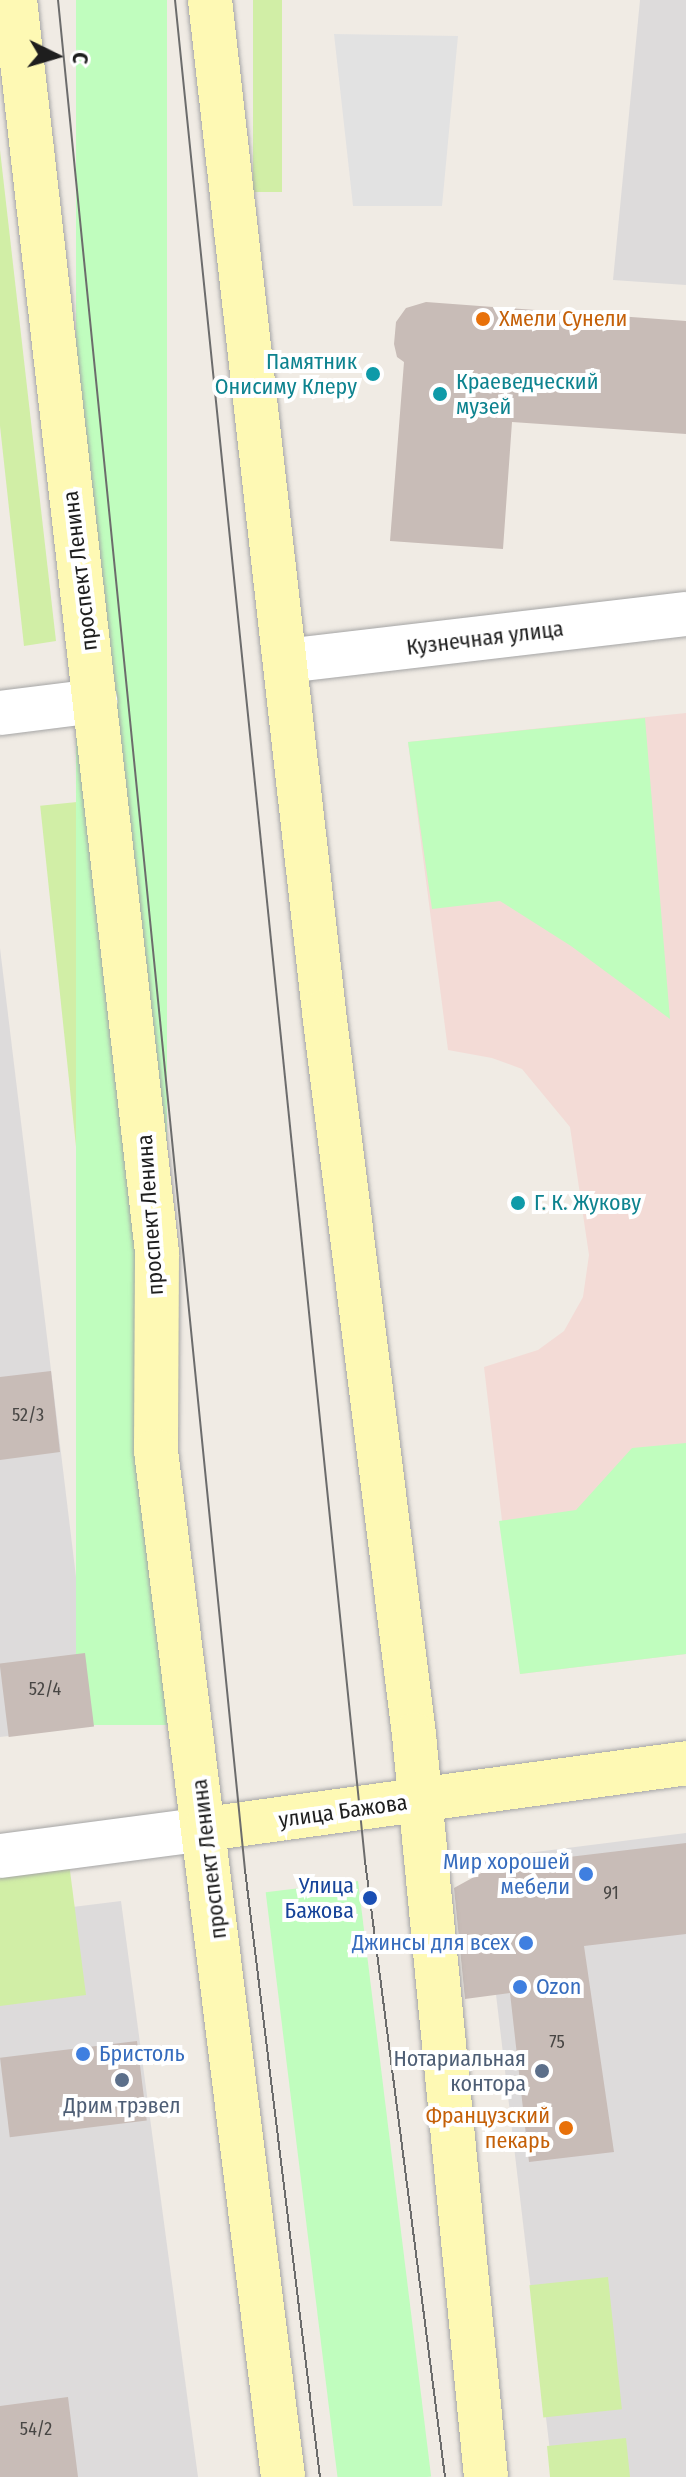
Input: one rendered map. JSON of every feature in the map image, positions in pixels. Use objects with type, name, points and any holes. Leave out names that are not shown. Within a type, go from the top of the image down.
[{"type":"main road","name":"проспект Ленина","points":[[15,0],[157,1253],[156,1451],[206,1829],[283,2477]]},
{"type":"main road","points":[[210,0],[419,1800],[486,2477]]},
{"type":"main road","name":"улица Бажова","points":[[206,1829],[686,1763]]},
{"type":"street","name":"Кузнечная улица","points":[[285,661],[686,614]]},
{"type":"street","points":[[0,713],[95,701]]},
{"type":"street","name":"улица Бажова","points":[[0,1856],[206,1829]]},
{"type":"shaded area","points":[[640,0],[686,0],[686,285],[613,280]]},
{"type":"shaded area","points":[[334,34],[458,36],[442,206],[353,206]]},
{"type":"shaded area","points":[[686,713],[686,1654],[520,1674],[484,1367],[538,1350],[564,1331],[583,1297],[589,1255],[570,1127],[522,1069],[492,1058],[448,1050],[408,742]]},
{"type":"shaded area","points":[[0,948],[94,1726],[0,1737]]},
{"type":"shaded area","points":[[686,1833],[686,2477],[553,2477],[480,1859]]},
{"type":"shaded area","points":[[121,1901],[198,2477],[0,2477],[0,1916]]},
{"type":"green space","points":[[76,0],[167,0],[167,1725],[76,1725]]},
{"type":"green space","points":[[253,0],[282,0],[282,192],[253,192]]},
{"type":"green space","points":[[0,150],[56,641],[24,646],[0,426]]},
{"type":"green space","points":[[645,718],[670,1019],[571,946],[500,901],[432,909],[408,742]]},
{"type":"green space","points":[[77,802],[122,1234],[86,1237],[40,806]]},
{"type":"green space","points":[[115,1271],[162,1654],[127,1658],[80,1275]]},
{"type":"green space","points":[[686,1443],[686,1654],[520,1674],[499,1521],[576,1510],[632,1448]]},
{"type":"green space","points":[[69,1863],[86,1995],[0,2006],[0,1873]]},
{"type":"green space","points":[[358,1881],[431,2477],[337,2477],[266,1892]]},
{"type":"green space","points":[[608,2277],[622,2409],[543,2418],[529,2285]]},
{"type":"green space","points":[[626,2438],[630,2477],[550,2477],[547,2446]]},
{"type":"building","points":[[426,302],[686,321],[686,434],[512,422],[503,549],[390,541],[404,362],[397,357],[394,344],[396,322],[406,308]]},
{"type":"building","points":[[51,1371],[60,1452],[0,1460],[0,1377]]},
{"type":"building","points":[[85,1653],[94,1726],[9,1737],[0,1663]]},
{"type":"building","points":[[686,1843],[686,1934],[584,1946],[614,2152],[529,2162],[510,1993],[465,1999],[454,1888],[494,1866]]},
{"type":"building","points":[[137,2041],[147,2120],[10,2137],[0,2058]]},
{"type":"building","points":[[68,2397],[78,2477],[0,2477],[0,2406]]},
{"type":"tram line","points":[[58,0],[245,1870],[320,2477]]},
{"type":"tram line","points":[[175,0],[365,1861],[445,2477]]},
{"type":"place","name":"Хмели Сунели","points":[[483,319]]},
{"type":"place","name":"Памятник Онисиму Клеру","points":[[373,374]]},
{"type":"place","name":"Краеведческий музей","points":[[440,394]]},
{"type":"place","name":"Г. К. Жукову","points":[[518,1203]]},
{"type":"place","name":"Мир хорошей мебели","points":[[586,1874]]},
{"type":"place","name":"Улица Бажова","points":[[370,1898]]},
{"type":"place","name":"Джинсы для всех","points":[[526,1943]]},
{"type":"place","name":"Ozon","points":[[520,1987]]},
{"type":"place","name":"Бристоль","points":[[83,2054]]},
{"type":"place","name":"Нотариальная контора","points":[[542,2071]]},
{"type":"place","name":"Дрим трэвел","points":[[122,2080]]},
{"type":"place","name":"Французский пекарь","points":[[566,2128]]}]
